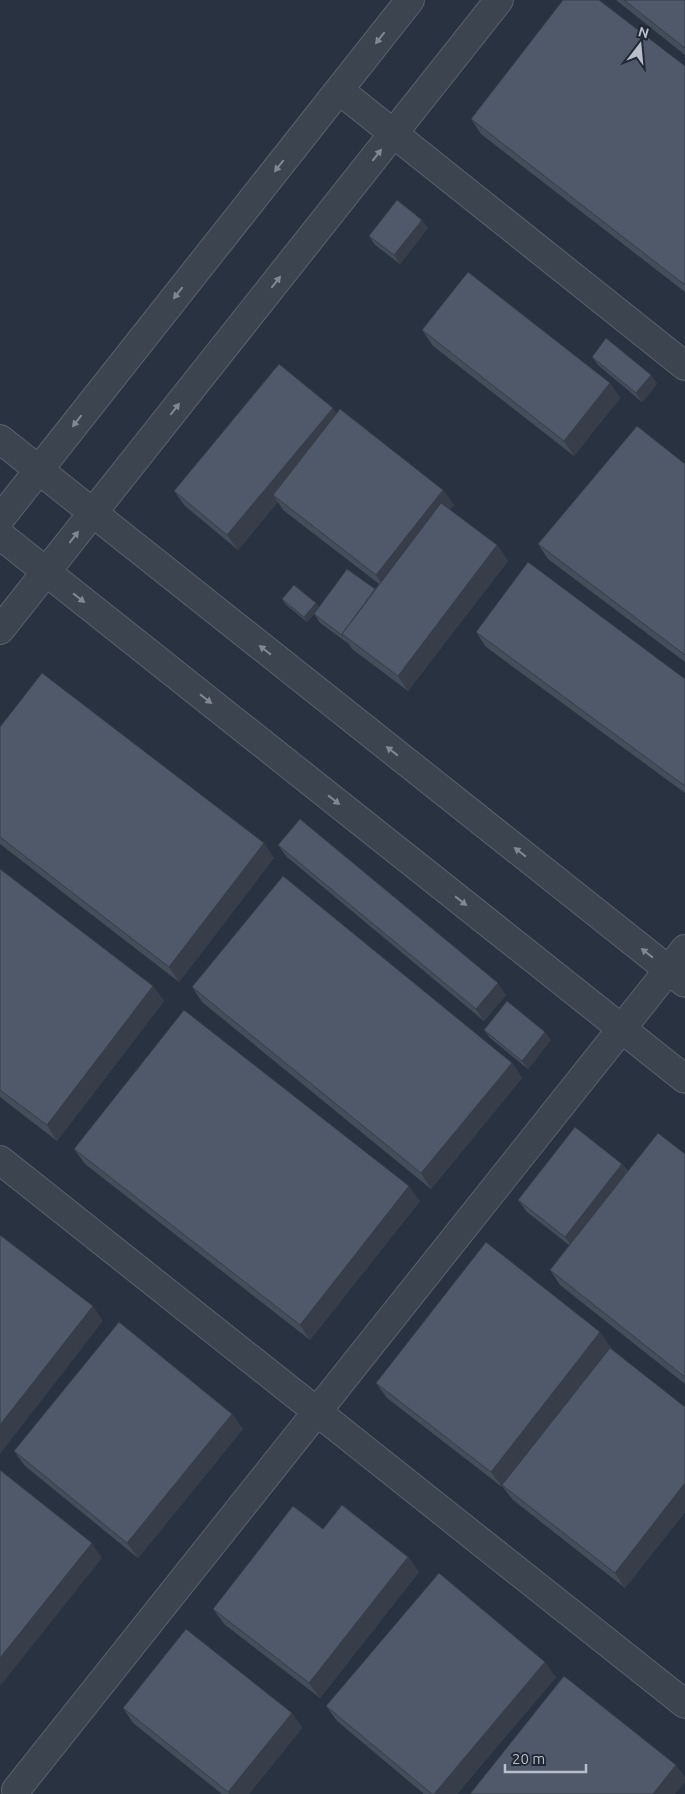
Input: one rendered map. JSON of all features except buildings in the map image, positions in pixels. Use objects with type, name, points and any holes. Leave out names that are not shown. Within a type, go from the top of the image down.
[{"type":"street","points":[[0,519],[410,0]]},
{"type":"street","points":[[0,630],[499,0]]},
{"type":"street","points":[[339,90],[685,366]]},
{"type":"street","points":[[0,439],[677,976]]},
{"type":"street","points":[[0,535],[685,1080]]},
{"type":"street","points":[[13,1787],[317,1412],[621,1029],[677,976],[685,949]]},
{"type":"street","points":[[0,1160],[685,1704]]}]
